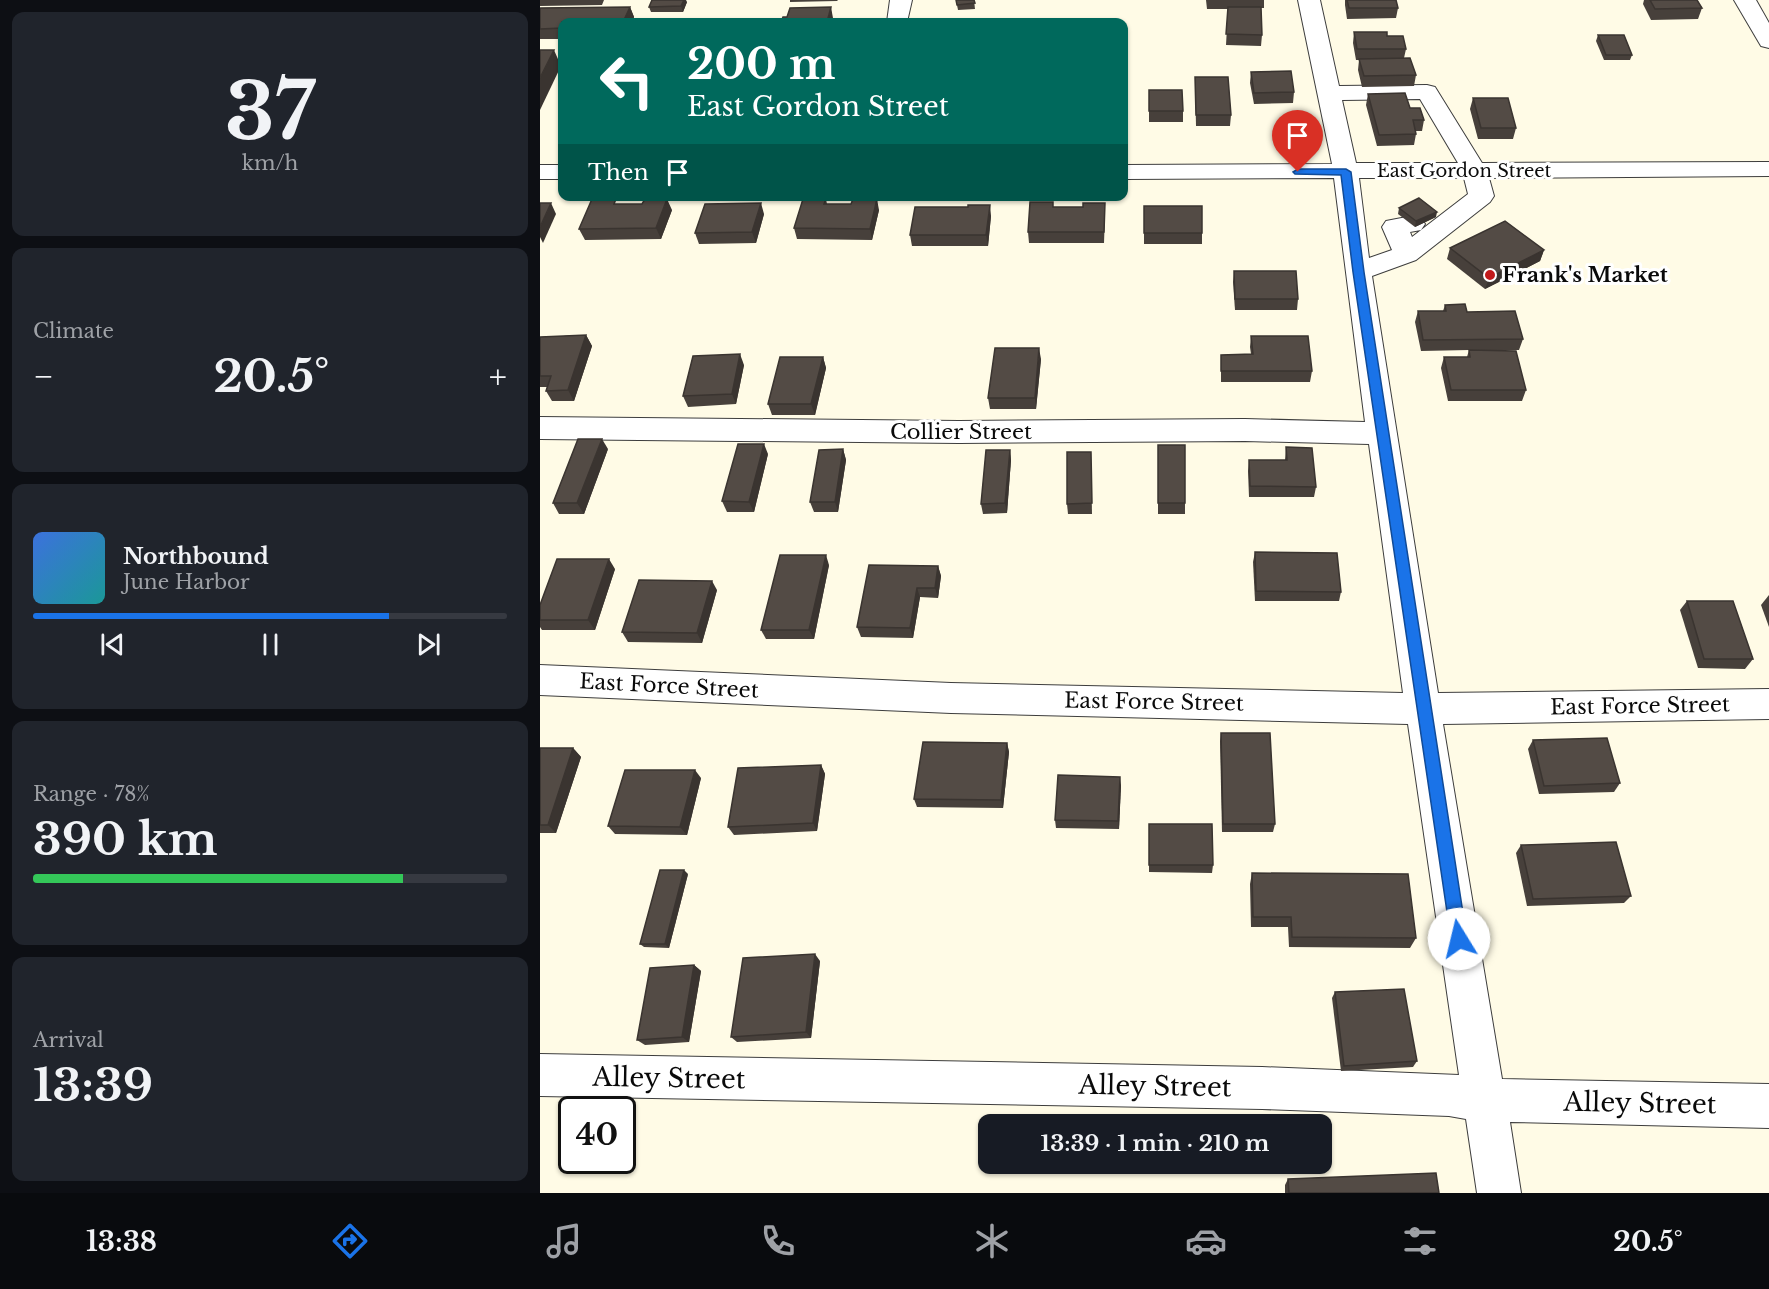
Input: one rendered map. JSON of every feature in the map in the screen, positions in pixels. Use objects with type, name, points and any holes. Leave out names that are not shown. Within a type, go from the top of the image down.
[{"type":"street","points":[[898,18],[901,0]]},
{"type":"street","points":[[1309,0],[1346,172],[1424,709],[1499,1193]]},
{"type":"street","points":[[1745,0],[1769,41]]},
{"type":"street","points":[[1329,93],[1427,92],[1475,171],[1481,196]]},
{"type":"street","name":"East Gordon Street","points":[[1128,172],[1769,169]]},
{"type":"street","points":[[540,172],[558,172]]},
{"type":"street","points":[[1407,254],[1416,215],[1481,196]]},
{"type":"street","points":[[1359,272],[1407,254],[1481,196]]},
{"type":"street","name":"Collier Street","points":[[540,428],[970,432],[1245,430],[1383,433]]},
{"type":"street","name":"East Force Street","points":[[540,680],[951,698],[1424,709],[1769,704]]},
{"type":"street","name":"Alley Street","points":[[540,1075],[1262,1088],[1449,1095],[1484,1100],[1769,1106]]},
{"type":"building","points":[[652,0],[684,0],[681,6],[649,7]]},
{"type":"building","points":[[956,0],[974,0],[975,3],[957,5]]},
{"type":"building","points":[[1347,0],[1396,0],[1398,8],[1349,8]]},
{"type":"building","points":[[1650,0],[1697,0],[1702,8],[1655,9]]},
{"type":"building","points":[[630,7],[625,18],[558,18],[558,28],[540,29],[540,8]]},
{"type":"building","points":[[831,7],[828,18],[783,18],[787,17],[790,8]]},
{"type":"building","points":[[1228,7],[1261,7],[1262,35],[1226,34]]},
{"type":"building","points":[[1354,32],[1387,32],[1387,36],[1403,36],[1406,49],[1357,49]]},
{"type":"building","points":[[1598,35],[1624,35],[1632,55],[1606,55]]},
{"type":"building","points":[[540,50],[554,50],[540,78]]},
{"type":"building","points":[[1410,58],[1416,75],[1364,76],[1359,59]]},
{"type":"building","points":[[1291,71],[1294,92],[1254,93],[1251,72]]},
{"type":"building","points":[[1195,77],[1228,77],[1231,115],[1196,115]]},
{"type":"building","points":[[1149,90],[1182,90],[1183,111],[1149,111]]},
{"type":"building","points":[[1405,93],[1410,108],[1420,108],[1424,120],[1413,120],[1416,134],[1379,135],[1368,94]]},
{"type":"building","points":[[1473,98],[1508,98],[1516,128],[1481,128]]},
{"type":"building","points":[[1419,198],[1437,212],[1416,221],[1399,208]]},
{"type":"building","points":[[591,201],[642,204],[644,201],[666,201],[656,228],[579,229]]},
{"type":"building","points":[[802,201],[851,204],[852,201],[877,201],[870,229],[794,228]]},
{"type":"building","points":[[1030,202],[1053,202],[1053,207],[1083,207],[1083,203],[1105,203],[1104,232],[1028,232]]},
{"type":"building","points":[[540,203],[551,203],[540,227]]},
{"type":"building","points":[[761,203],[752,232],[695,233],[705,204]]},
{"type":"building","points":[[968,205],[990,205],[986,235],[910,235],[915,207],[968,207]]},
{"type":"building","points":[[1144,206],[1202,206],[1202,233],[1144,233]]},
{"type":"building","name":"Frank's Market","points":[[1505,221],[1544,250],[1489,278],[1450,248]]},
{"type":"building","points":[[1234,271],[1296,271],[1298,299],[1235,299]]},
{"type":"building","points":[[1465,304],[1467,312],[1515,311],[1523,339],[1423,340],[1418,311],[1446,311],[1445,305]]},
{"type":"building","points":[[586,335],[568,390],[546,391],[551,376],[540,376],[540,337]]},
{"type":"building","points":[[1251,336],[1308,336],[1312,371],[1221,371],[1221,355],[1253,354]]},
{"type":"building","points":[[995,348],[1039,348],[1035,398],[988,398]]},
{"type":"building","points":[[1469,350],[1516,351],[1526,390],[1451,390],[1444,357],[1470,357]]},
{"type":"building","points":[[740,354],[732,394],[683,396],[693,356]]},
{"type":"building","points":[[780,357],[823,357],[811,404],[768,404]]},
{"type":"building","points":[[578,439],[602,439],[577,503],[553,503]]},
{"type":"building","points":[[738,444],[764,444],[749,502],[722,501]]},
{"type":"building","points":[[1158,445],[1185,445],[1185,503],[1158,503]]},
{"type":"building","points":[[1286,447],[1312,448],[1316,487],[1250,486],[1249,460],[1287,460]]},
{"type":"building","points":[[843,449],[835,502],[810,502],[819,450]]},
{"type":"building","points":[[986,450],[1010,450],[1005,503],[981,504]]},
{"type":"building","points":[[1067,452],[1091,452],[1092,503],[1067,504]]},
{"type":"building","points":[[1255,552],[1337,553],[1341,592],[1256,591]]},
{"type":"building","points":[[780,555],[826,555],[809,630],[761,630]]},
{"type":"building","points":[[557,559],[609,559],[588,620],[540,620],[540,605]]},
{"type":"building","points":[[869,565],[938,566],[935,588],[917,588],[910,628],[857,627]]},
{"type":"building","points":[[639,580],[712,581],[697,633],[622,632]]},
{"type":"building","points":[[1687,601],[1733,601],[1753,659],[1704,659]]},
{"type":"building","points":[[1221,733],[1270,733],[1275,824],[1223,824]]},
{"type":"building","points":[[1607,738],[1620,783],[1544,786],[1533,740]]},
{"type":"building","points":[[923,742],[1007,743],[1001,800],[914,799]]},
{"type":"building","points":[[540,748],[573,748],[548,825],[540,825]]},
{"type":"building","points":[[821,765],[813,823],[728,827],[738,768]]},
{"type":"building","points":[[625,770],[695,770],[680,827],[608,826]]},
{"type":"building","points":[[1058,775],[1120,777],[1118,821],[1055,820]]},
{"type":"building","points":[[1149,824],[1212,824],[1213,865],[1149,865]]},
{"type":"building","points":[[1616,842],[1631,896],[1533,899],[1521,845]]},
{"type":"building","points":[[660,870],[684,870],[665,944],[640,944]]},
{"type":"building","points":[[1252,873],[1408,874],[1416,938],[1292,937],[1291,917],[1253,917]]},
{"type":"building","points":[[815,954],[806,1032],[731,1037],[743,958]]},
{"type":"building","points":[[694,965],[682,1037],[637,1040],[650,968]]},
{"type":"building","points":[[1404,989],[1417,1061],[1344,1066],[1335,992]]},
{"type":"building","points":[[1436,1173],[1439,1193],[1289,1193],[1288,1179]]},
{"type":"place","name":"Frank's Market","points":[[1490,275]]},
{"type":"route","points":[[1298,172],[1346,172],[1459,939]]}]
